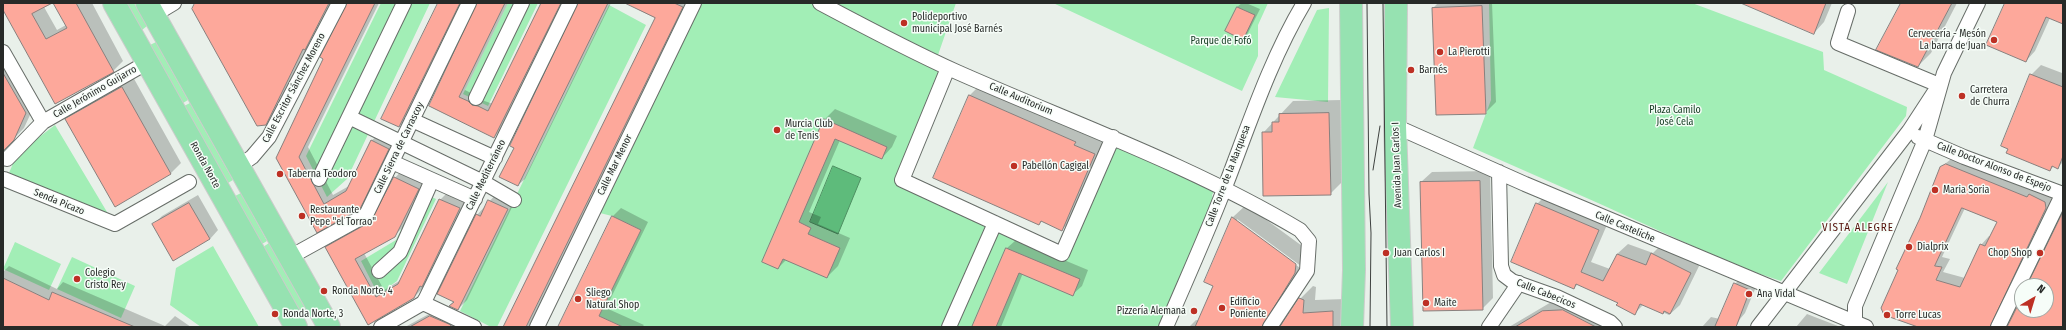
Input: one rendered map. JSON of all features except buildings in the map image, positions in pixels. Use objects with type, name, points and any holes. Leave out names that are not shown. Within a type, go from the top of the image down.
[{"type":"main road","name":"Ronda Norte","points":[[114,3],[296,327]]},
{"type":"main road","name":"Avenida Juan Carlos I","points":[[1396,3],[1395,126],[1402,327]]},
{"type":"main road","points":[[1350,4],[1354,270],[1352,327]]},
{"type":"main road","points":[[151,9],[329,327]]},
{"type":"street","points":[[151,9],[174,3]]},
{"type":"street","name":"Calle Escritor Sánchez Moreno","points":[[239,166],[252,157],[269,138],[339,3]]},
{"type":"street","points":[[319,179],[404,3]]},
{"type":"street","name":"Calle Sierra de Carrascoy","points":[[290,257],[366,215],[469,3]]},
{"type":"street","points":[[476,98],[522,3]]},
{"type":"street","name":"Calle Mediterráneo","points":[[423,303],[570,3]]},
{"type":"street","name":"Calle Mar Menor","points":[[536,327],[694,3]]},
{"type":"street","name":"Calle Auditorium","points":[[820,3],[948,68],[1113,136],[1225,189],[1300,230],[1309,241],[1307,271],[1270,327]]},
{"type":"street","name":"Calle Torre de la Marquesa","points":[[1290,25],[1294,3]]},
{"type":"street","name":"Calle Torre de la Marquesa","points":[[1166,327],[1225,189],[1249,124],[1290,25],[1304,3]]},
{"type":"street","points":[[1758,327],[1909,131],[1939,85],[1978,3]]},
{"type":"street","points":[[1848,11],[1838,43],[1939,85]]},
{"type":"street","points":[[3,52],[43,122]]},
{"type":"street","name":"Calle Jerónimo Guijarro","points":[[5,158],[43,122],[148,62]]},
{"type":"street","points":[[948,68],[902,180],[1062,254],[1113,136]]},
{"type":"street","points":[[1859,326],[1855,306],[1925,140],[1939,85]]},
{"type":"street","points":[[349,117],[483,182],[514,200]]},
{"type":"street","points":[[412,120],[495,158]]},
{"type":"street","name":"Calle Casteliche","points":[[1395,126],[1859,326]]},
{"type":"street","name":"Calle Doctor Alonso de Espejo","points":[[1909,131],[1925,140],[1964,157],[2063,193]]},
{"type":"street","points":[[4,181],[5,158]]},
{"type":"street","points":[[392,162],[475,199]]},
{"type":"street","name":"Calle Cabecicos","points":[[1499,172],[1501,266],[1504,275],[1519,283],[1557,297],[1610,322],[1615,327]]},
{"type":"street","points":[[379,271],[400,252],[432,180]]},
{"type":"street","name":"Senda Picazo","points":[[4,181],[115,224],[189,182]]},
{"type":"street","points":[[1998,327],[2063,193]]},
{"type":"street","points":[[949,327],[995,223]]},
{"type":"street","points":[[1489,327],[1519,283]]},
{"type":"street","points":[[381,327],[423,303],[474,327]]},
{"type":"green space","points":[[127,3],[134,3],[147,26],[142,30]]},
{"type":"green space","points":[[381,3],[430,3],[347,179],[327,197],[306,156]]},
{"type":"green space","points":[[508,3],[538,3],[488,106],[463,94]]},
{"type":"green space","name":"Murcia Club de Tenis","points":[[694,3],[956,3],[938,55],[929,50],[942,65],[902,180],[1062,253],[1113,137],[1217,185],[1212,195],[1216,209],[1166,327],[623,327],[599,316],[641,230],[612,216],[600,213]]},
{"type":"green space","name":"Parque de Fofó","points":[[1053,3],[1268,3],[1258,25],[1258,56],[1242,91]]},
{"type":"green space","name":"Plaza Camilo José Cela","points":[[1489,3],[1692,3],[1823,52],[1824,70],[1907,107],[1906,116],[1781,281],[1739,267],[1473,148],[1491,100]]},
{"type":"green space","points":[[609,5],[646,25],[497,327],[491,327],[460,311]]},
{"type":"green space","points":[[1329,8],[1328,102],[1275,97],[1317,10]]},
{"type":"green space","points":[[156,42],[188,100],[183,103],[150,45]]},
{"type":"green space","points":[[190,103],[233,180],[228,183],[184,106]]},
{"type":"green space","points":[[55,125],[110,217],[9,173],[17,154]]},
{"type":"green space","points":[[1888,182],[1847,284],[1819,273]]},
{"type":"green space","points":[[420,191],[436,199],[397,281],[390,286],[395,295],[382,302],[361,261],[396,240]]},
{"type":"green space","points":[[241,193],[267,241],[262,244],[235,196]]},
{"type":"green space","points":[[15,242],[61,264],[49,290],[3,269]]},
{"type":"green space","points":[[269,243],[307,311],[301,314],[263,247]]},
{"type":"green space","points":[[213,246],[259,327],[201,327],[170,305],[176,268]]},
{"type":"green space","points":[[72,257],[135,286],[121,318],[57,289]]},
{"type":"shaded area","points":[[833,166],[861,178],[838,234],[810,222]]},
{"type":"tram line","points":[[1367,3],[1369,194],[1371,233],[1370,327]]},
{"type":"tram line","points":[[1383,3],[1387,327]]},
{"type":"tram line","points":[[1373,170],[1380,126]]},
{"type":"place","name":"Polideportivo municipal José Barnés","points":[[904,23]]},
{"type":"place","name":"Cervecería - Mesón La barra de Juan","points":[[1994,40]]},
{"type":"place","name":"La Pierotti","points":[[1440,52]]},
{"type":"place","name":"Barnés","points":[[1411,70]]},
{"type":"place","name":"Carretera de Churra","points":[[1962,96]]},
{"type":"place","name":"Murcia Club de Tenis","points":[[777,130]]},
{"type":"place","name":"Pabellón Cagigal","points":[[1014,166]]},
{"type":"place","name":"Taberna Teodoro","points":[[280,174]]},
{"type":"place","name":"Maria Soria","points":[[1935,190]]},
{"type":"place","name":"Restaurante Pepe \"el Torrao\"","points":[[302,216]]},
{"type":"place","name":"Dialprix","points":[[1909,247]]},
{"type":"place","name":"Juan Carlos I","points":[[1386,253]]},
{"type":"place","name":"Chop Shop","points":[[2040,253]]},
{"type":"place","name":"Colegio Cristo Rey","points":[[77,279]]},
{"type":"place","name":"Ronda Norte, 4","points":[[324,291]]},
{"type":"place","name":"Ana Vidal","points":[[1749,294]]},
{"type":"place","name":"Sliego Natural Shop","points":[[578,299]]},
{"type":"place","name":"Maite","points":[[1426,303]]},
{"type":"place","name":"Edificio Poniente","points":[[1222,308]]},
{"type":"place","name":"Pizzería Alemana","points":[[1194,311]]},
{"type":"place","name":"Ronda Norte, 3","points":[[275,314]]},
{"type":"place","name":"Torre Lucas","points":[[1887,315]]},
{"type":"district","name":"VISTA ALEGRE","points":[[1858,228]]}]
